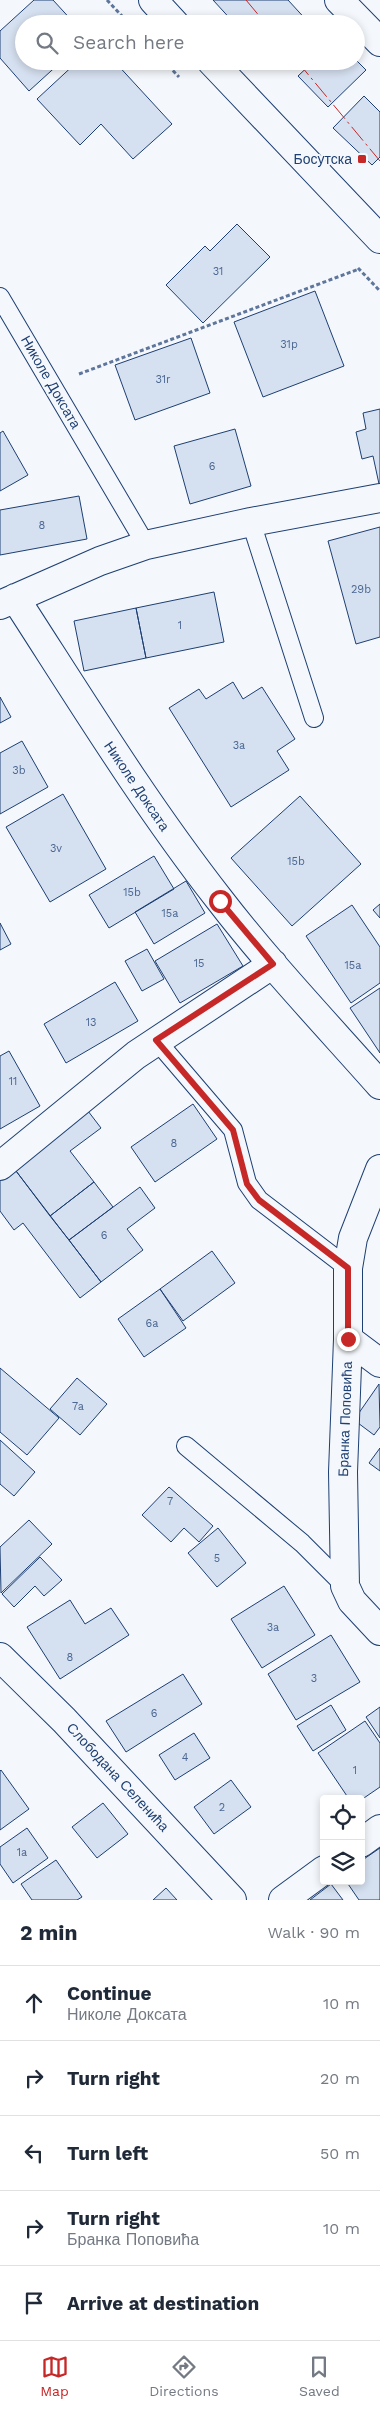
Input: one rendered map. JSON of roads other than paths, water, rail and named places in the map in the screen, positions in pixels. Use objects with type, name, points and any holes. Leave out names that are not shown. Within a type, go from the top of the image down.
[{"type":"street","points":[[339,0],[354,15]]},
{"type":"street","points":[[365,27],[380,42]]},
{"type":"street","points":[[220,70],[380,239]]},
{"type":"street","name":"Николе Доксата","points":[[273,964],[220,901],[134,784],[8,602],[100,561],[146,545],[251,522],[380,498]]},
{"type":"street","points":[[0,1166],[115,1070],[156,1040],[273,964],[380,1085]]},
{"type":"street","name":"Бранка Поповића","points":[[344,1586],[343,1472],[348,1339],[348,1268],[353,1238],[380,1168]]},
{"type":"street","points":[[348,1339],[380,1363]]},
{"type":"street","points":[[344,1586],[352,1601],[380,1631]]},
{"type":"street","name":"Слободана Селенића","points":[[0,1657],[64,1720],[232,1900]]},
{"type":"street","points":[[364,1840],[380,1829]]},
{"type":"street","points":[[283,1900],[320,1873]]},
{"type":"lane","name":"Николе Доксата","points":[[0,297],[53,384],[146,545]]},
{"type":"lane","points":[[251,522],[314,718]]},
{"type":"lane","points":[[156,1040],[233,1130],[247,1184],[259,1200],[348,1268]]},
{"type":"lane","points":[[186,1446],[302,1543],[344,1586]]},
{"type":"place","name":"Босутска","points":[[362,159]]}]
